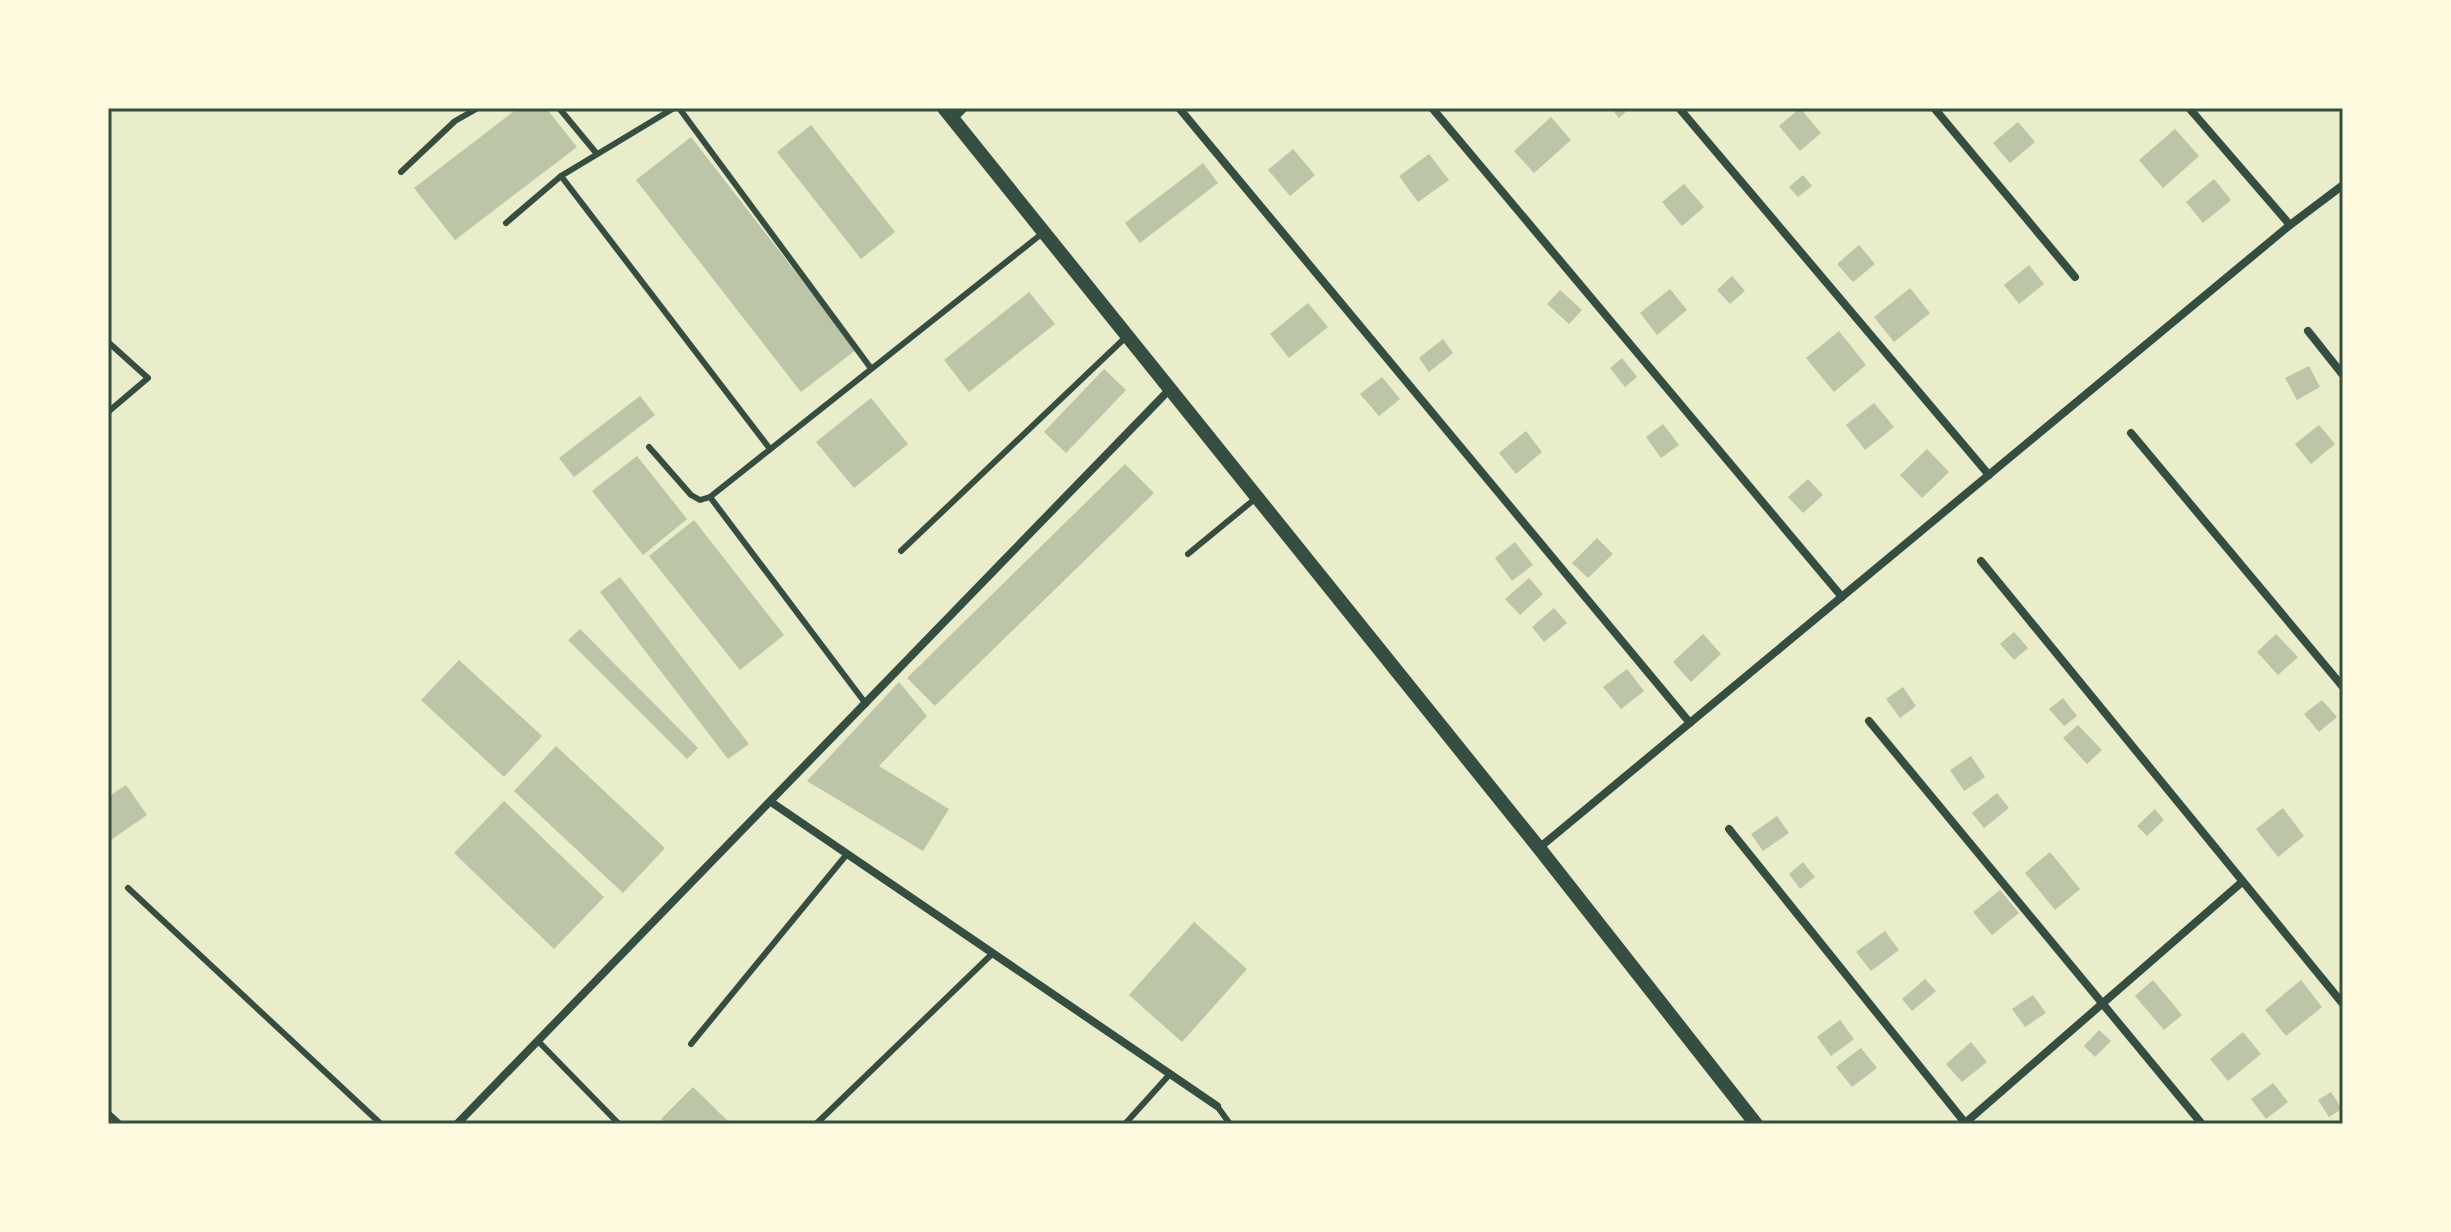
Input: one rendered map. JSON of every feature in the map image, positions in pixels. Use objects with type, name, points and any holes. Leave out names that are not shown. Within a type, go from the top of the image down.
[{"type":"street","points":[[1179,108],[1690,723]]},
{"type":"street","points":[[1432,108],[1842,597]]},
{"type":"street","points":[[1679,108],[1989,475]]},
{"type":"street","points":[[1934,108],[2075,277]]},
{"type":"street","points":[[2189,108],[2290,225]]},
{"type":"street","points":[[954,112],[1044,232],[1539,848],[1748,1121]]},
{"type":"street","points":[[1539,848],[2290,225],[2343,185]]},
{"type":"street","points":[[2308,331],[2343,375]]},
{"type":"street","points":[[457,1124],[1170,389]]},
{"type":"street","points":[[2131,433],[2343,687]]},
{"type":"street","points":[[1981,561],[2343,1004]]},
{"type":"street","points":[[1869,721],[2202,1124]]},
{"type":"street","points":[[771,802],[1217,1106]]},
{"type":"street","points":[[1729,829],[1965,1124],[2242,882]]},
{"type":"lane","points":[[401,172],[455,121],[478,108]]},
{"type":"lane","points":[[559,108],[597,154]]},
{"type":"lane","points":[[506,223],[561,176],[676,108],[870,367]]},
{"type":"lane","points":[[561,176],[770,449]]},
{"type":"lane","points":[[649,447],[691,495],[700,500],[710,497],[1044,232]]},
{"type":"lane","points":[[901,551],[1127,336]]},
{"type":"lane","points":[[108,342],[148,378],[108,412]]},
{"type":"lane","points":[[710,497],[866,704]]},
{"type":"lane","points":[[1188,554],[1257,497]]},
{"type":"lane","points":[[691,1044],[847,854]]},
{"type":"lane","points":[[128,888],[381,1124]]},
{"type":"lane","points":[[816,1124],[993,953]]},
{"type":"lane","points":[[538,1041],[619,1124]]},
{"type":"lane","points":[[1125,1124],[1170,1074]]},
{"type":"lane","points":[[1217,1106],[1230,1124]]},
{"type":"lane","points":[[108,1113],[120,1124]]},
{"type":"building","points":[[518,108],[546,108],[577,147],[455,240],[414,188]]},
{"type":"building","points":[[1611,108],[1630,108],[1619,118]]},
{"type":"building","points":[[1800,108],[1821,133],[1800,151],[1779,126]]},
{"type":"building","points":[[1551,117],[1571,140],[1534,173],[1514,151]]},
{"type":"building","points":[[2018,122],[2035,142],[2010,163],[1993,143]]},
{"type":"building","points":[[811,125],[895,232],[861,259],[777,152]]},
{"type":"building","points":[[2175,129],[2199,156],[2163,188],[2139,160]]},
{"type":"building","points":[[691,137],[856,350],[801,392],[636,180]]},
{"type":"building","points":[[1293,149],[1315,175],[1290,196],[1268,170]]},
{"type":"building","points":[[1429,154],[1449,180],[1418,202],[1399,176]]},
{"type":"building","points":[[1203,163],[1218,183],[1140,243],[1125,223]]},
{"type":"building","points":[[1803,175],[1812,186],[1798,197],[1789,187]]},
{"type":"building","points":[[2214,179],[2231,200],[2203,223],[2186,202]]},
{"type":"building","points":[[1684,184],[1704,207],[1682,226],[1662,202]]},
{"type":"building","points":[[1859,245],[1875,264],[1853,282],[1837,264]]},
{"type":"building","points":[[2029,265],[2044,284],[2019,304],[2004,285]]},
{"type":"building","points":[[1732,276],[1745,291],[1730,304],[1717,290]]},
{"type":"building","points":[[1910,288],[1930,313],[1894,342],[1874,317]]},
{"type":"building","points":[[1670,289],[1687,310],[1657,335],[1640,313]]},
{"type":"building","points":[[1560,290],[1582,310],[1569,324],[1547,304]]},
{"type":"building","points":[[1029,292],[1055,324],[969,392],[944,360]]},
{"type":"building","points":[[1308,303],[1328,327],[1289,358],[1270,334]]},
{"type":"building","points":[[1839,331],[1866,365],[1834,392],[1806,358]]},
{"type":"building","points":[[1443,339],[1453,353],[1429,372],[1419,358]]},
{"type":"building","points":[[1622,358],[1637,377],[1625,387],[1610,368]]},
{"type":"building","points":[[2309,366],[2320,387],[2297,400],[2285,378]]},
{"type":"building","points":[[1104,369],[1126,390],[1066,453],[1044,432]]},
{"type":"building","points":[[1382,377],[1400,399],[1379,416],[1360,394]]},
{"type":"building","points":[[640,396],[655,415],[574,477],[559,458]]},
{"type":"building","points":[[871,398],[908,444],[854,488],[816,442]]},
{"type":"building","points":[[1874,403],[1894,427],[1865,450],[1846,425]]},
{"type":"building","points":[[1663,424],[1679,445],[1661,458],[1646,437]]},
{"type":"building","points":[[2319,425],[2335,444],[2311,464],[2295,444]]},
{"type":"building","points":[[1526,431],[1542,452],[1516,474],[1499,453]]},
{"type":"building","points":[[1927,449],[1949,472],[1922,498],[1900,475]]},
{"type":"building","points":[[637,456],[687,519],[643,555],[592,491]]},
{"type":"building","points":[[1125,464],[1154,493],[935,706],[907,678]]},
{"type":"building","points":[[1808,479],[1823,495],[1803,513],[1788,497]]},
{"type":"building","points":[[694,520],[784,635],[740,670],[649,556]]},
{"type":"building","points":[[1597,538],[1613,554],[1588,578],[1572,563]]},
{"type":"building","points":[[1515,542],[1533,565],[1512,581],[1495,558]]},
{"type":"building","points":[[620,577],[749,744],[728,759],[600,592]]},
{"type":"building","points":[[1529,578],[1543,594],[1520,615],[1505,599]]},
{"type":"building","points":[[1554,608],[1567,623],[1544,642],[1532,627]]},
{"type":"building","points":[[580,629],[698,748],[687,759],[568,640]]},
{"type":"building","points":[[2014,632],[2028,648],[2014,660],[2000,644]]},
{"type":"building","points":[[1703,634],[1721,654],[1691,682],[1673,662]]},
{"type":"building","points":[[2276,634],[2298,657],[2278,675],[2257,652]]},
{"type":"building","points":[[459,660],[542,736],[504,777],[421,700]]},
{"type":"building","points":[[1627,669],[1644,691],[1621,709],[1603,687]]},
{"type":"building","points":[[899,682],[927,716],[879,766],[949,809],[923,851],[807,781]]},
{"type":"building","points":[[1903,687],[1916,706],[1900,718],[1886,699]]},
{"type":"building","points":[[2063,698],[2077,716],[2064,726],[2049,709]]},
{"type":"building","points":[[2322,700],[2337,717],[2319,732],[2304,714]]},
{"type":"building","points":[[2078,725],[2102,750],[2087,764],[2063,738]]},
{"type":"building","points":[[556,746],[665,848],[623,893],[514,791]]},
{"type":"building","points":[[1971,756],[1985,777],[1964,791],[1950,770]]},
{"type":"building","points":[[126,785],[147,815],[108,842],[108,797]]},
{"type":"building","points":[[1997,793],[2009,808],[1984,828],[1972,813]]},
{"type":"building","points":[[504,801],[604,897],[554,949],[454,853]]},
{"type":"building","points":[[2283,808],[2304,836],[2278,857],[2256,829]]},
{"type":"building","points":[[2155,809],[2164,820],[2147,836],[2137,826]]},
{"type":"building","points":[[1777,816],[1789,833],[1763,851],[1751,834]]},
{"type":"building","points":[[2050,852],[2080,889],[2055,910],[2025,873]]},
{"type":"building","points":[[1803,862],[1815,877],[1800,889],[1789,874]]},
{"type":"building","points":[[2000,890],[2019,913],[1992,935],[1973,912]]},
{"type":"building","points":[[1194,922],[1247,969],[1182,1042],[1129,995]]},
{"type":"building","points":[[1885,931],[1899,950],[1871,971],[1856,952]]},
{"type":"building","points":[[1925,979],[1936,991],[1912,1011],[1902,999]]},
{"type":"building","points":[[2153,980],[2182,1015],[2164,1030],[2135,996]]},
{"type":"building","points":[[2301,980],[2322,1007],[2286,1036],[2265,1010]]},
{"type":"building","points":[[2033,995],[2046,1013],[2025,1027],[2012,1009]]},
{"type":"building","points":[[1840,1020],[1854,1039],[1831,1056],[1817,1037]]},
{"type":"building","points":[[2099,1030],[2111,1041],[2095,1057],[2084,1046]]},
{"type":"building","points":[[2243,1032],[2261,1054],[2228,1081],[2210,1059]]},
{"type":"building","points":[[1971,1042],[1987,1062],[1962,1082],[1946,1064]]},
{"type":"building","points":[[1861,1048],[1877,1068],[1852,1087],[1836,1067]]},
{"type":"building","points":[[2273,1083],[2288,1102],[2266,1119],[2251,1099]]},
{"type":"building","points":[[693,1087],[731,1124],[666,1124],[661,1119]]},
{"type":"building","points":[[2331,1092],[2342,1109],[2329,1117],[2318,1100]]}]
